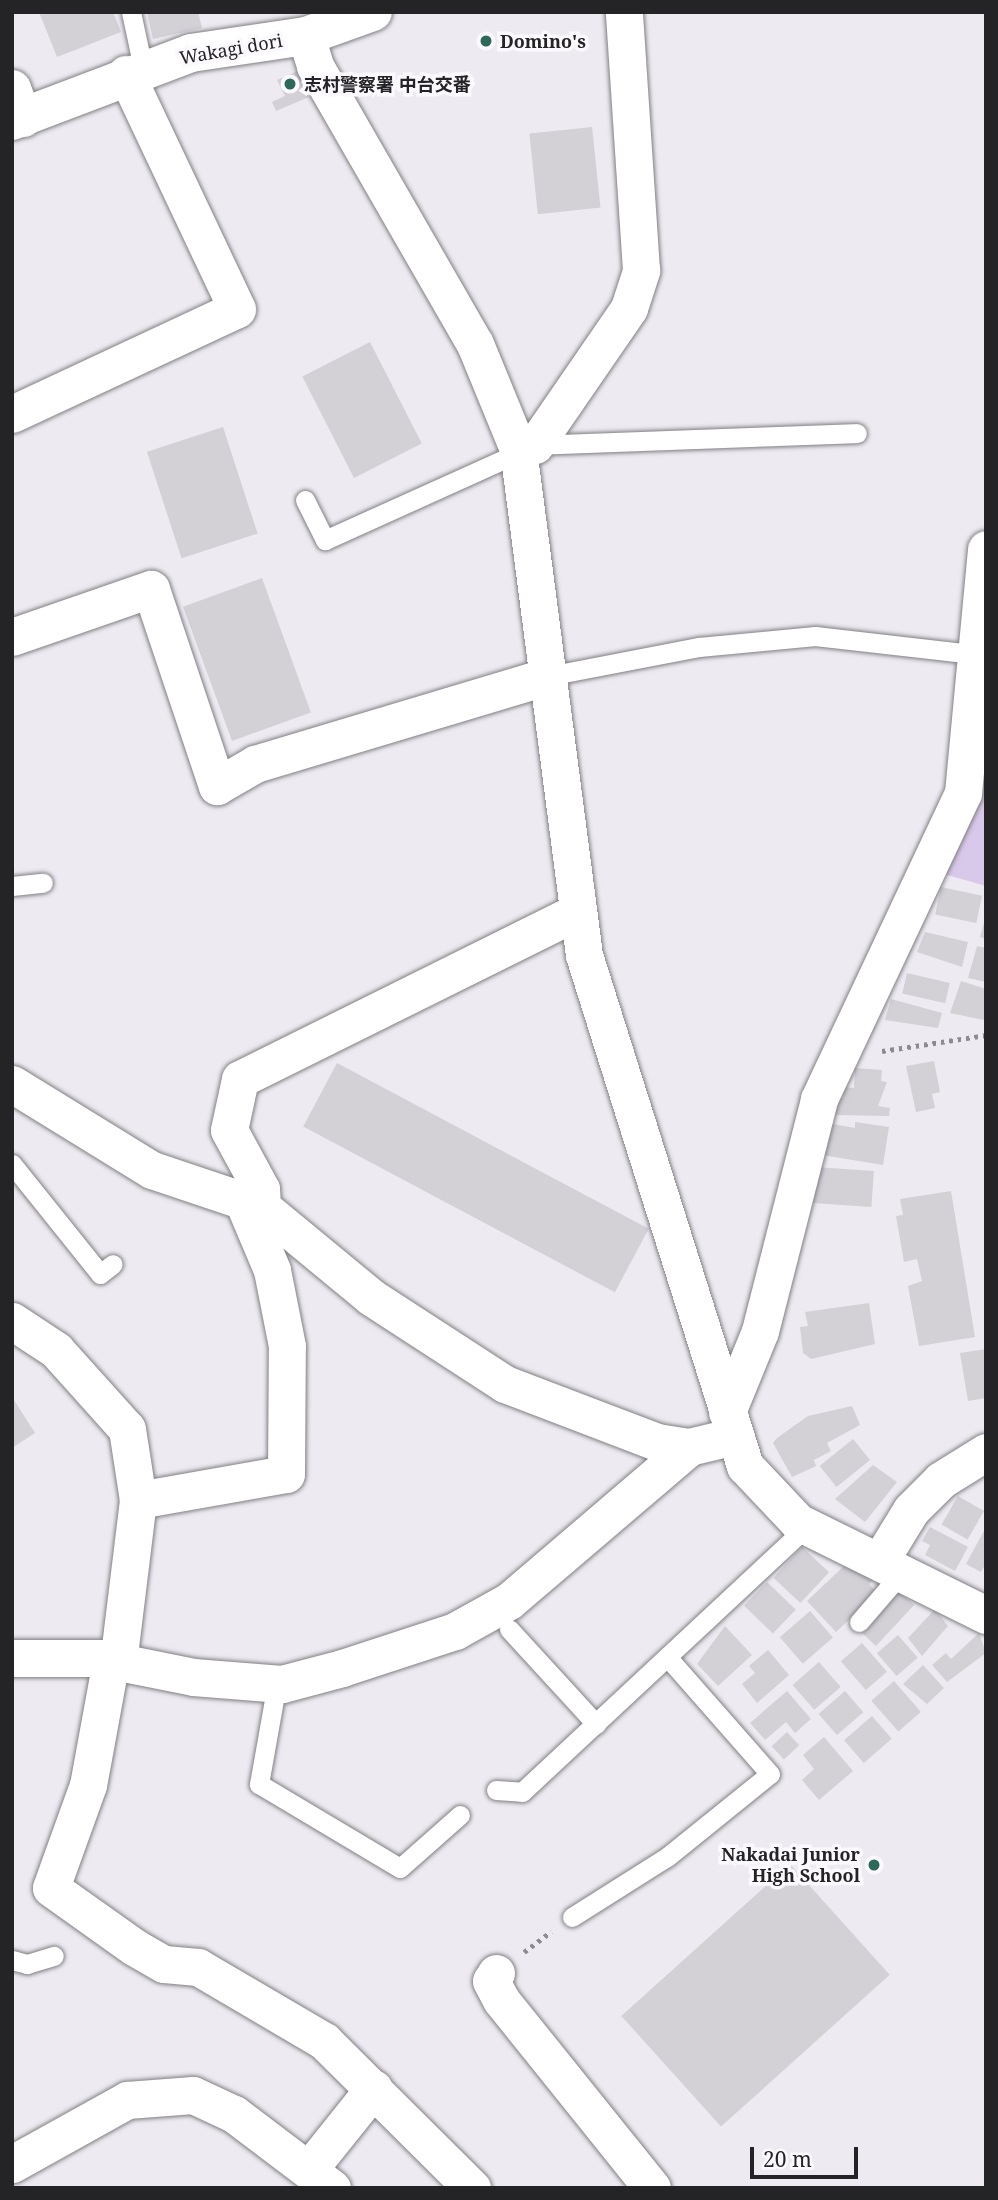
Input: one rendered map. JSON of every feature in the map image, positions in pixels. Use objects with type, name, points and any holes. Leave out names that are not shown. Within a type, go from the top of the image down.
[{"type":"street","name":"Wakagi dori","points":[[16,109],[191,53],[306,36],[373,12]]},
{"type":"street","points":[[527,447],[629,309],[641,270],[624,12]]},
{"type":"street","points":[[306,36],[315,66],[475,344],[527,447],[548,676],[575,913],[745,1466],[806,1527],[892,1565],[986,1615]]},
{"type":"street","points":[[12,414],[237,309],[135,71]]},
{"type":"street","points":[[12,1658],[115,1661],[277,1683],[501,1618],[689,1447],[731,1424],[760,1331],[819,1099],[839,1051],[963,793],[976,699],[974,654],[986,548]]},
{"type":"street","points":[[12,637],[151,589],[217,786],[255,764],[548,676]]},
{"type":"street","points":[[138,1500],[286,1474],[287,1346],[272,1270],[252,1203],[261,1189],[229,1130],[240,1079],[575,913]]},
{"type":"street","points":[[12,1084],[152,1170],[252,1203],[371,1297],[505,1384],[657,1442],[689,1447]]},
{"type":"street","points":[[12,1321],[56,1350],[127,1429],[138,1500],[115,1661],[88,1785],[51,1888],[134,1947],[164,1964],[198,1967],[324,2041],[374,2088],[471,2188]]},
{"type":"street","points":[[892,1565],[911,1510],[941,1480],[986,1452]]},
{"type":"street","points":[[496,1973],[491,1981],[500,2000],[652,2188]]},
{"type":"street","points":[[12,2164],[127,2100],[162,2094],[193,2095],[234,2114],[321,2178],[374,2088]]},
{"type":"lane","points":[[131,12],[135,71]]},
{"type":"lane","points":[[305,500],[325,540],[527,447],[857,433]]},
{"type":"lane","points":[[548,676],[699,647],[815,636],[974,654]]},
{"type":"lane","points":[[12,886],[43,883]]},
{"type":"lane","points":[[12,1164],[100,1273],[113,1264]]},
{"type":"lane","points":[[496,1790],[522,1793],[669,1659],[806,1527]]},
{"type":"lane","points":[[859,1622],[892,1565]]},
{"type":"lane","points":[[501,1618],[596,1724]]},
{"type":"lane","points":[[572,1917],[667,1857],[771,1774],[669,1659]]},
{"type":"lane","points":[[277,1683],[259,1784],[400,1868],[460,1815]]},
{"type":"lane","points":[[12,1960],[27,1964],[54,1956]]},
{"type":"path","points":[[839,1051],[986,1035]]},
{"type":"path","points":[[496,1973],[572,1917]]},
{"type":"shaded area","points":[[986,763],[986,886],[944,874],[982,790]]},
{"type":"building","points":[[39,12],[113,12],[121,32],[57,57]]},
{"type":"building","points":[[147,12],[198,12],[202,28],[153,39]]},
{"type":"building","points":[[298,71],[309,97],[276,111],[272,102],[285,96],[277,80]]},
{"type":"building","points":[[592,127],[600,208],[538,214],[529,134]]},
{"type":"building","points":[[370,342],[422,444],[354,478],[302,377]]},
{"type":"building","points":[[223,427],[258,534],[182,558],[147,452]]},
{"type":"building","points":[[262,578],[311,712],[232,741],[183,607]]},
{"type":"building","points":[[941,887],[982,896],[976,923],[935,914]]},
{"type":"building","points":[[986,919],[986,939],[980,937]]},
{"type":"building","points":[[925,932],[968,942],[962,967],[917,952]]},
{"type":"building","points":[[977,946],[986,948],[986,982],[968,978]]},
{"type":"building","points":[[907,973],[950,983],[945,1003],[902,993]]},
{"type":"building","points":[[961,981],[986,989],[984,1020],[950,1013]]},
{"type":"building","points":[[891,999],[942,1013],[938,1028],[885,1020]]},
{"type":"building","points":[[934,1061],[940,1092],[932,1094],[935,1108],[916,1112],[906,1066]]},
{"type":"building","points":[[337,1063],[649,1229],[615,1292],[303,1127]]},
{"type":"building","points":[[855,1068],[882,1070],[881,1081],[887,1082],[878,1106],[890,1108],[889,1116],[832,1115],[834,1099],[843,1098],[843,1087],[854,1088]]},
{"type":"building","points":[[855,1122],[889,1127],[883,1165],[822,1155],[827,1123],[855,1128]]},
{"type":"building","points":[[815,1167],[874,1171],[871,1207],[812,1203]]},
{"type":"building","points":[[951,1191],[975,1337],[919,1346],[908,1286],[922,1281],[917,1259],[904,1262],[896,1216],[903,1215],[900,1199]]},
{"type":"building","points":[[869,1303],[875,1344],[811,1359],[803,1353],[800,1327],[808,1326],[805,1312]]},
{"type":"building","points":[[986,1349],[986,1398],[968,1401],[960,1353]]},
{"type":"building","points":[[12,1397],[35,1433],[12,1448]]},
{"type":"building","points":[[852,1406],[860,1425],[827,1443],[831,1451],[814,1460],[816,1466],[792,1477],[773,1443],[777,1438],[808,1416]]},
{"type":"building","points":[[853,1439],[870,1460],[837,1487],[820,1466]]},
{"type":"building","points":[[873,1465],[897,1482],[865,1522],[835,1499]]},
{"type":"building","points":[[958,1496],[984,1511],[967,1540],[942,1525]]},
{"type":"building","points":[[930,1527],[968,1547],[955,1571],[925,1555],[930,1545],[922,1541]]},
{"type":"building","points":[[986,1527],[986,1563],[981,1572],[966,1564]]},
{"type":"building","points":[[802,1547],[829,1572],[800,1603],[773,1578]]},
{"type":"building","points":[[844,1566],[876,1577],[869,1584],[877,1593],[836,1632],[807,1601]]},
{"type":"building","points":[[767,1582],[796,1610],[773,1634],[744,1606]]},
{"type":"building","points":[[898,1590],[914,1605],[876,1646],[860,1631]]},
{"type":"building","points":[[935,1609],[948,1626],[922,1656],[908,1638]]},
{"type":"building","points":[[810,1611],[833,1637],[803,1664],[780,1637]]},
{"type":"building","points":[[725,1626],[752,1655],[718,1686],[697,1664]]},
{"type":"building","points":[[979,1633],[986,1653],[947,1682],[932,1665],[946,1653],[951,1659]]},
{"type":"building","points":[[898,1635],[918,1658],[897,1676],[877,1653]]},
{"type":"building","points":[[862,1643],[887,1672],[866,1690],[841,1661]]},
{"type":"building","points":[[768,1650],[789,1675],[757,1703],[742,1684],[755,1673],[749,1666]]},
{"type":"building","points":[[819,1662],[841,1687],[814,1710],[793,1685]]},
{"type":"building","points":[[923,1665],[944,1688],[927,1704],[903,1684]]},
{"type":"building","points":[[894,1681],[921,1712],[898,1732],[871,1701]]},
{"type":"building","points":[[787,1691],[811,1719],[795,1733],[786,1722],[765,1740],[750,1723]]},
{"type":"building","points":[[845,1691],[863,1712],[837,1735],[819,1714]]},
{"type":"building","points":[[872,1716],[892,1739],[864,1763],[844,1740]]},
{"type":"building","points":[[787,1732],[799,1745],[784,1759],[772,1746]]},
{"type":"building","points":[[824,1737],[853,1771],[819,1800],[802,1780],[814,1769],[803,1755]]},
{"type":"building","points":[[790,1864],[890,1975],[721,2127],[621,2016]]},
{"type":"place","name":"Domino's","points":[[486,41]]},
{"type":"place","name":"志村警察署 中台交番","points":[[290,84]]},
{"type":"place","name":"Nakadai Junior High School","points":[[874,1865]]}]
